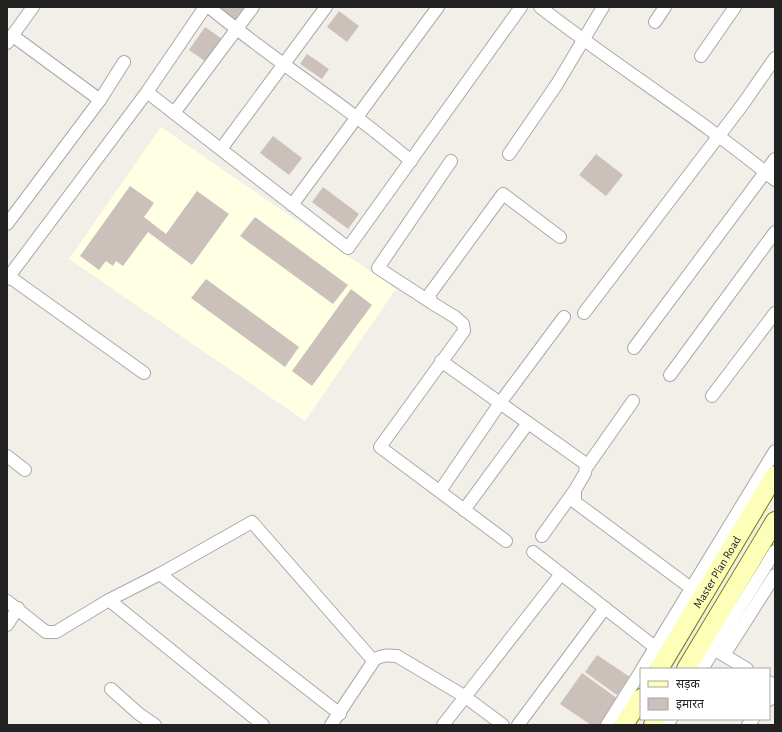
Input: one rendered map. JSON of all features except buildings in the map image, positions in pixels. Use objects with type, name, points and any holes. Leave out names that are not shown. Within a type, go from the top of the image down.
[{"type":"main road","name":"Master Plan Road","points":[[660,668],[775,475]]},
{"type":"main road","name":"Master Plan Road","points":[[687,668],[775,521]]},
{"type":"main road","points":[[624,725],[640,700]]},
{"type":"street","points":[[33,7],[10,39],[100,100]]},
{"type":"street","points":[[144,373],[8,277],[147,92],[205,7]]},
{"type":"street","points":[[209,7],[283,65],[356,117],[411,161]]},
{"type":"street","points":[[174,113],[253,7]]},
{"type":"street","points":[[221,149],[326,7]]},
{"type":"street","points":[[292,205],[438,7]]},
{"type":"street","points":[[147,92],[348,248],[521,7]]},
{"type":"street","points":[[540,7],[583,40],[719,136],[775,180]]},
{"type":"street","points":[[509,154],[557,84],[603,7]]},
{"type":"street","points":[[655,22],[665,7]]},
{"type":"street","points":[[701,56],[735,7]]},
{"type":"street","points":[[584,314],[743,104],[775,58]]},
{"type":"street","points":[[7,224],[100,100],[124,62]]},
{"type":"street","points":[[634,348],[775,159]]},
{"type":"street","points":[[451,161],[378,268],[455,317],[464,324],[464,327],[462,334],[380,447],[506,541]]},
{"type":"street","points":[[432,303],[429,295],[431,290],[503,194],[560,237]]},
{"type":"street","points":[[670,376],[775,232]]},
{"type":"street","points":[[712,396],[775,313]]},
{"type":"street","points":[[440,491],[500,403],[564,317]]},
{"type":"street","points":[[441,361],[583,461],[586,464],[586,468]]},
{"type":"street","points":[[542,536],[575,490],[585,473],[586,468],[633,401]]},
{"type":"street","points":[[464,510],[528,423]]},
{"type":"street","points":[[643,668],[775,451]]},
{"type":"street","points":[[7,456],[25,470]]},
{"type":"street","points":[[575,490],[575,502],[578,505],[691,588]]},
{"type":"street","points":[[7,601],[18,608],[46,632],[56,632],[109,600],[160,574],[252,522],[371,658],[375,659]]},
{"type":"street","points":[[719,652],[775,550]]},
{"type":"street","points":[[533,552],[656,648]]},
{"type":"street","points":[[160,574],[340,714]]},
{"type":"street","points":[[443,725],[464,696],[561,574]]},
{"type":"street","points":[[703,668],[719,652],[775,575]]},
{"type":"street","points":[[109,600],[263,725]]},
{"type":"street","points":[[7,625],[18,608]]},
{"type":"street","points":[[518,725],[605,608]]},
{"type":"street","points":[[719,652],[745,668]]},
{"type":"street","points":[[331,725],[340,714],[375,659],[388,655],[397,656],[464,696],[503,725]]},
{"type":"street","points":[[607,725],[640,673]]},
{"type":"street","points":[[111,689],[139,714],[155,725]]},
{"type":"shaded area","points":[[161,127],[396,289],[305,421],[69,259]]}]
